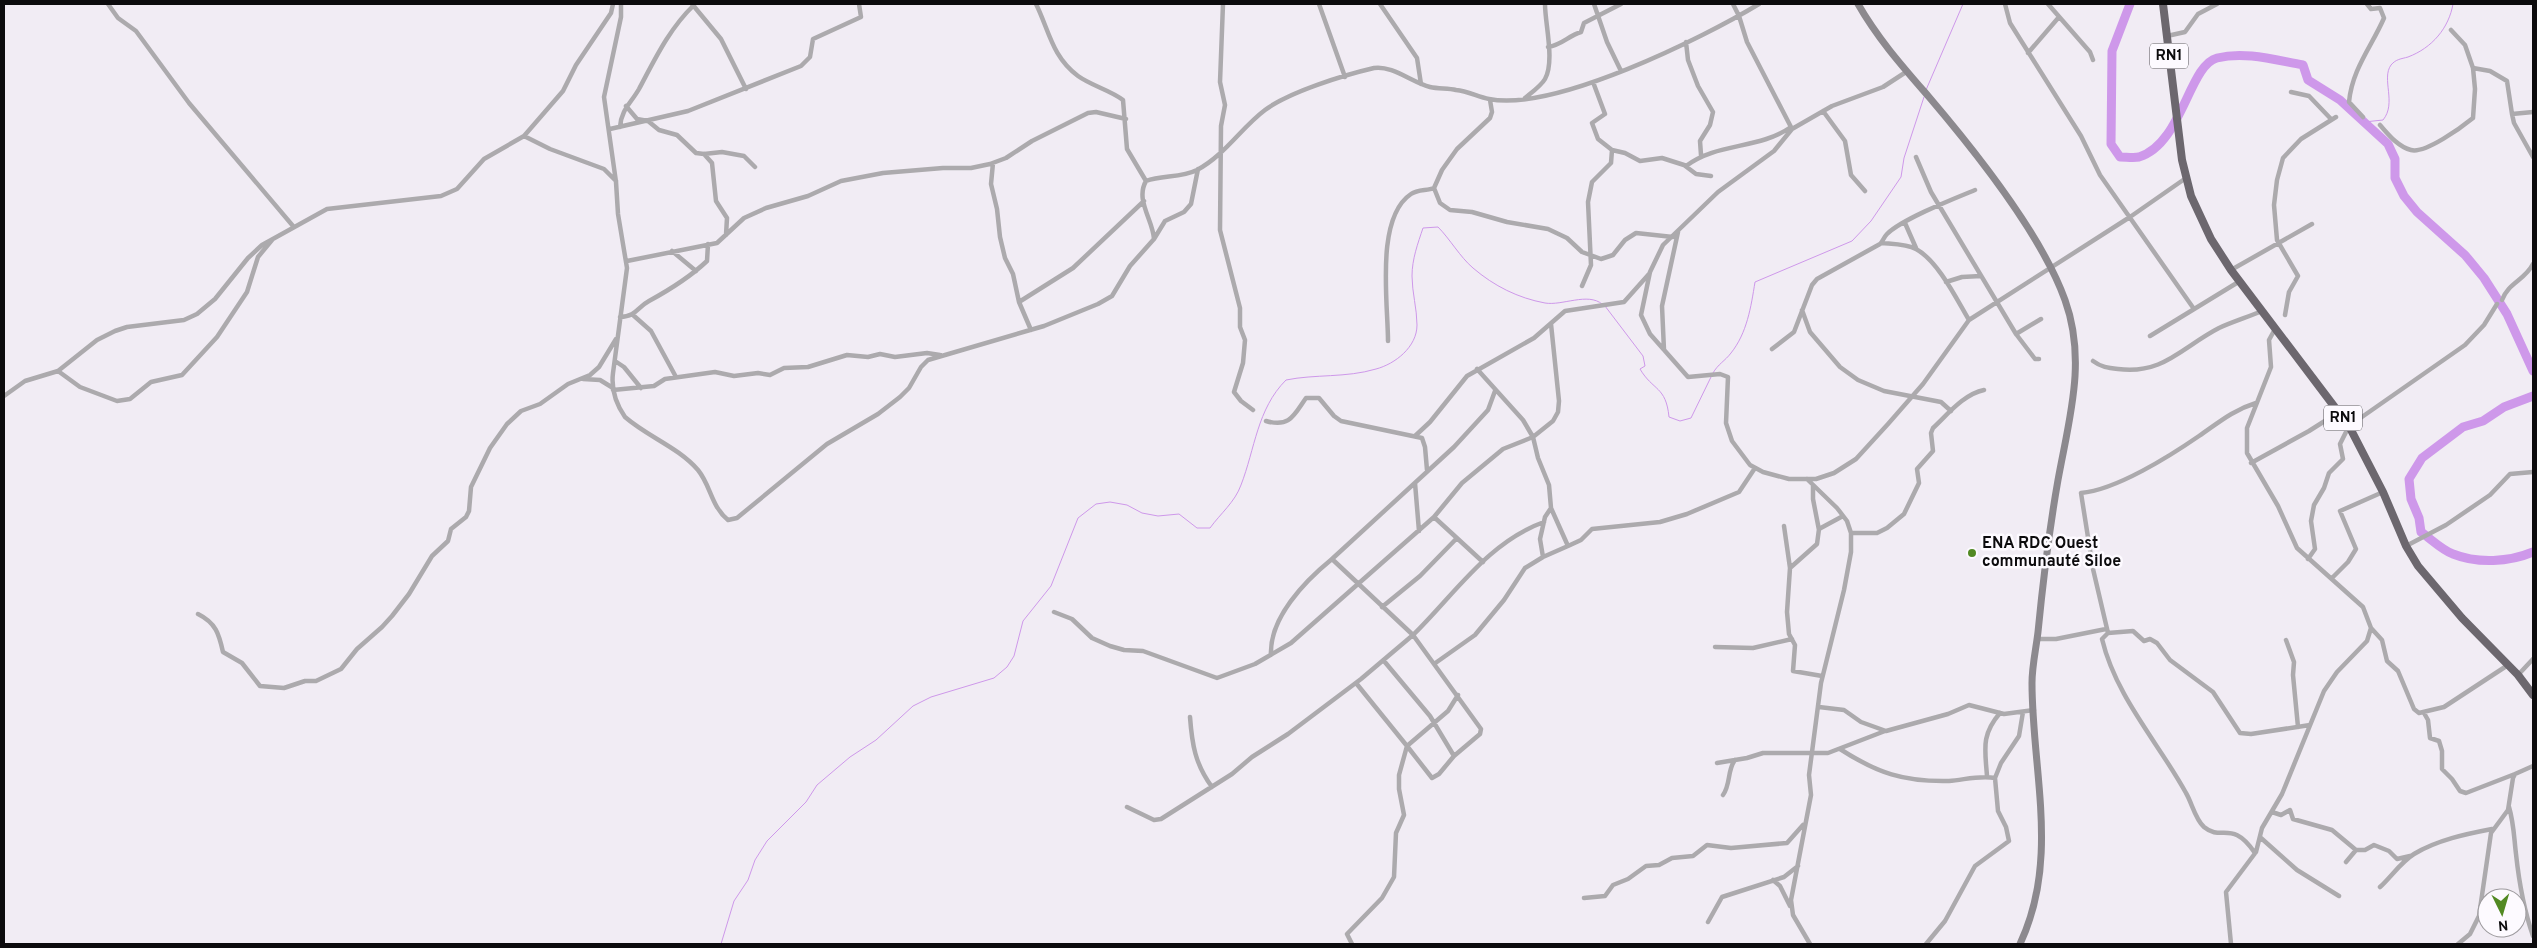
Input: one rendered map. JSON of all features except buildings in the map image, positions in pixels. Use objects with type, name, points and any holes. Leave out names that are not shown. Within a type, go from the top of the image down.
[{"type":"highway","name":"RN1","points":[[2163,4],[2175,108],[2186,178],[2200,217],[2215,247],[2349,426],[2383,492],[2406,546],[2440,593],[2518,675],[2533,695]]},
{"type":"main road","points":[[1858,4],[1880,40],[1930,98],[2013,207],[2052,268],[2065,300],[2074,334],[2076,368],[2074,404],[2050,526],[2032,681],[2043,830],[2042,852],[2037,897],[2020,944]]},
{"type":"street","points":[[108,4],[118,18],[136,31],[189,103],[293,226]]},
{"type":"street","points":[[4,396],[25,381],[58,371],[97,340],[118,330],[171,323],[197,314],[215,299],[251,255],[275,236],[331,208],[441,196],[452,192],[484,159],[524,136],[563,91],[576,65],[611,13],[613,4]]},
{"type":"street","points":[[621,4],[617,36],[605,88],[605,106],[610,129],[618,214],[627,261],[617,338],[613,389],[620,410],[625,417],[673,448],[699,471],[715,506],[728,520],[737,518],[827,444],[882,411],[909,388],[921,366],[928,360],[1031,330],[1066,318],[1110,298],[1130,266],[1154,239],[1165,221],[1184,212],[1191,204],[1198,170]]},
{"type":"street","points":[[610,129],[688,111],[801,66],[810,57],[810,44],[813,39],[861,18],[859,4]]},
{"type":"street","points":[[1036,4],[1048,39],[1066,65],[1082,78],[1123,100],[1127,150],[1146,181]]},
{"type":"street","points":[[1223,4],[1220,82],[1225,105],[1221,126],[1220,236],[1240,308],[1239,325],[1245,340],[1243,363],[1234,392],[1240,401],[1253,410]]},
{"type":"street","points":[[1319,4],[1345,77]]},
{"type":"street","points":[[1380,4],[1417,58],[1421,84]]},
{"type":"street","points":[[1524,99],[1544,81],[1547,74],[1548,48],[1545,4]]},
{"type":"street","points":[[1594,4],[1596,15],[1622,71]]},
{"type":"street","points":[[1548,48],[1565,43],[1571,35],[1581,32],[1583,24],[1596,15],[1621,4]]},
{"type":"street","points":[[1733,4],[1747,42],[1792,128]]},
{"type":"street","points":[[1146,181],[1198,170],[1220,154],[1268,108],[1298,93],[1345,77],[1380,68],[1433,88],[1460,90],[1490,100],[1524,99],[1593,82],[1622,71],[1686,42],[1759,4]]},
{"type":"street","points":[[2005,4],[2010,23],[2081,136],[2100,175],[2194,309]]},
{"type":"street","points":[[2048,4],[2090,52],[2094,60]]},
{"type":"street","points":[[2167,36],[2185,32],[2198,14],[2217,4]]},
{"type":"street","points":[[2363,117],[2350,105],[2350,91],[2361,59],[2374,40],[2384,18],[2380,8],[2371,9],[2367,4]]},
{"type":"street","points":[[620,126],[626,106],[639,89],[671,31],[693,5],[721,39],[746,89]]},
{"type":"street","points":[[2028,53],[2059,17]]},
{"type":"street","points":[[2380,125],[2412,151],[2428,147],[2473,118],[2475,89],[2473,68],[2465,45],[2451,30]]},
{"type":"street","points":[[1686,42],[1688,60],[1698,86],[1713,112],[1710,125],[1700,141],[1702,155]]},
{"type":"street","points":[[2473,68],[2490,71],[2507,81],[2512,114],[2517,130],[2533,157]]},
{"type":"street","points":[[1686,166],[1702,155],[1774,138],[1823,111],[1864,92],[1883,87],[1906,72]]},
{"type":"street","points":[[1593,82],[1605,115],[1592,123],[1598,139],[1612,150],[1625,153],[1640,161],[1662,158],[1686,166],[1696,174],[1711,176]]},
{"type":"street","points":[[2291,92],[2309,96],[2331,119]]},
{"type":"street","points":[[1490,100],[1492,112],[1490,118],[1457,149],[1442,170],[1434,188],[1440,203],[1450,210],[1472,212],[1507,222],[1548,229],[1567,238],[1582,252],[1601,259],[1609,257],[1625,240],[1636,233],[1673,237]]},
{"type":"street","points":[[626,106],[636,119],[648,121],[659,130],[677,135],[694,151],[704,154],[722,152],[744,156],[755,167]]},
{"type":"street","points":[[1823,111],[1845,141],[1851,175],[1865,191]]},
{"type":"street","points":[[627,261],[717,243],[726,236],[735,224],[744,218],[766,208],[808,196],[841,181],[883,173],[978,168],[1006,158],[1032,141],[1088,113],[1096,112],[1126,119]]},
{"type":"street","points":[[2512,114],[2533,112]]},
{"type":"street","points":[[2285,314],[2289,292],[2298,276],[2278,245],[2274,205],[2283,158],[2302,139],[2336,117]]},
{"type":"street","points":[[1792,128],[1777,148],[1718,192],[1663,245],[1650,272],[1641,315],[1646,328],[1688,377],[1720,374],[1728,376],[1725,413],[1728,432],[1741,455],[1755,468],[1778,477],[1807,479],[1823,477],[1851,464],[1912,397],[1969,320],[2130,217],[2186,178]]},
{"type":"street","points":[[524,136],[550,149],[604,169],[616,182]]},
{"type":"street","points":[[1582,286],[1591,265],[1588,202],[1592,182],[1611,163],[1612,150]]},
{"type":"street","points":[[704,154],[712,163],[716,201],[727,218],[726,236]]},
{"type":"street","points":[[1916,157],[1929,188],[1996,303],[2035,359],[2039,359]]},
{"type":"street","points":[[992,163],[991,184],[997,209],[1000,237],[1005,258],[1013,274],[1019,302],[1031,330]]},
{"type":"street","points":[[1146,181],[1143,188],[1144,201],[1154,239]]},
{"type":"street","points":[[1388,341],[1386,258],[1389,233],[1404,201],[1414,192],[1434,188]]},
{"type":"street","points":[[1772,349],[1793,334],[1813,282],[1882,243],[1888,233],[1905,223],[1939,205],[1975,190]]},
{"type":"street","points":[[1019,302],[1072,268],[1144,201]]},
{"type":"street","points":[[1905,223],[1916,248],[1927,257],[1946,282],[1969,320]]},
{"type":"street","points":[[2231,270],[2312,224]]},
{"type":"street","points":[[1664,350],[1662,306],[1678,232]]},
{"type":"street","points":[[58,371],[80,387],[118,401],[130,399],[151,382],[182,375],[217,336],[247,292],[258,257],[275,236]]},
{"type":"street","points":[[1882,243],[1916,248]]},
{"type":"street","points":[[620,317],[633,315],[648,302],[688,279],[707,261],[708,244]]},
{"type":"street","points":[[672,251],[696,271]]},
{"type":"street","points":[[2502,300],[2506,290],[2530,270],[2533,264]]},
{"type":"street","points":[[1415,436],[1430,422],[1463,380],[1478,369],[1534,338],[1565,310],[1620,304],[1650,272]]},
{"type":"street","points":[[1946,282],[1962,277],[1981,276]]},
{"type":"street","points":[[2150,336],[2240,281]]},
{"type":"street","points":[[2308,559],[2315,549],[2311,521],[2314,505],[2324,488],[2329,473],[2342,459],[2340,446],[2349,426],[2465,345],[2484,325],[2497,304]]},
{"type":"street","points":[[1802,310],[1810,332],[1842,369],[1860,381],[1881,390],[1941,402],[1951,411]]},
{"type":"street","points":[[2093,361],[2104,368],[2131,371],[2162,364],[2219,328],[2263,311]]},
{"type":"street","points":[[633,315],[650,331],[676,377]]},
{"type":"street","points":[[2016,334],[2041,319]]},
{"type":"street","points":[[1054,612],[1072,619],[1092,638],[1110,646],[1124,650],[1144,651],[1217,678],[1272,655],[1291,643],[1419,531],[1434,517],[1460,485],[1500,451],[1533,437],[1553,421],[1558,412],[1558,394],[1552,346],[1554,335],[1551,324]]},
{"type":"street","points":[[2275,329],[2269,340],[2271,368],[2256,403],[2246,436],[2247,453],[2278,506],[2297,548],[2363,607],[2371,628],[2383,642],[2387,661],[2398,671],[2414,709],[2424,713],[2428,720],[2430,738],[2438,741],[2442,751],[2442,769],[2460,791],[2466,793],[2533,766]]},
{"type":"street","points":[[198,614],[208,618],[215,627],[223,652],[242,663],[260,686],[284,688],[329,676],[340,669],[357,649],[382,628],[409,594],[432,556],[448,541],[451,529],[466,517],[469,511],[471,487],[494,440],[507,424],[521,411],[540,404],[568,384],[582,379],[599,366],[617,338]]},
{"type":"street","points":[[582,379],[600,380],[613,389],[641,388],[654,386],[662,380],[676,377],[717,372],[726,376],[758,373],[768,375],[784,368],[808,367],[854,354],[866,357],[878,354],[895,357],[927,353],[942,355]]},
{"type":"street","points":[[615,361],[624,367],[641,388]]},
{"type":"street","points":[[1478,369],[1523,420],[1533,437],[1538,458],[1549,485],[1551,508],[1568,546]]},
{"type":"street","points":[[1272,655],[1272,638],[1282,616],[1315,574],[1454,447],[1488,410],[1495,390]]},
{"type":"street","points":[[1851,533],[1877,533],[1887,528],[1904,514],[1919,483],[1917,469],[1933,451],[1931,433],[1933,428],[1975,392],[1984,390]]},
{"type":"street","points":[[1266,421],[1278,424],[1286,422],[1306,398],[1314,397],[1324,402],[1334,416],[1342,421],[1415,436],[1424,441],[1427,470]]},
{"type":"street","points":[[2255,853],[2241,836],[2230,832],[2211,830],[2202,825],[2187,793],[2124,697],[2106,659],[2102,640],[2107,631],[2093,569],[2081,493],[2117,483],[2167,456],[2234,410],[2256,403]]},
{"type":"street","points":[[2251,462],[2309,431],[2339,412]]},
{"type":"street","points":[[1434,664],[1474,635],[1504,600],[1525,568],[1543,557],[1581,540],[1592,529],[1663,522],[1732,496],[1743,489],[1755,468]]},
{"type":"street","points":[[2406,546],[2430,534],[2490,495],[2510,474],[2533,472]]},
{"type":"street","points":[[1790,906],[1811,795],[1809,775],[1822,676],[1852,552],[1851,533],[1842,516],[1807,479]]},
{"type":"street","points":[[1415,483],[1419,531]]},
{"type":"street","points":[[1790,568],[1817,542],[1819,530],[1813,499],[1813,485]]},
{"type":"street","points":[[2332,578],[2348,562],[2356,549],[2340,512],[2383,492]]},
{"type":"street","points":[[1543,557],[1540,540],[1544,522],[1551,508]]},
{"type":"street","points":[[1819,530],[1842,516]]},
{"type":"street","points":[[1434,517],[1483,562]]},
{"type":"street","points":[[1127,807],[1158,821],[1212,786],[1384,661],[1413,635],[1483,562],[1522,531],[1544,522]]},
{"type":"street","points":[[1784,526],[1790,568],[1787,612],[1789,634],[1795,645],[1793,671],[1822,676]]},
{"type":"street","points":[[1382,607],[1420,576],[1457,538]]},
{"type":"street","points":[[1332,559],[1413,635],[1458,695],[1481,731],[1454,756],[1439,774],[1432,778],[1356,683]]},
{"type":"street","points":[[2231,944],[2226,892],[2255,853],[2261,838],[2262,828],[2282,794],[2330,680],[2367,641],[2371,628]]},
{"type":"street","points":[[2037,639],[2056,639],[2107,631],[2133,630],[2144,641],[2150,639],[2157,643],[2170,660],[2213,692],[2240,733],[2251,734],[2310,725]]},
{"type":"street","points":[[1716,647],[1753,648],[1792,639]]},
{"type":"street","points":[[2286,640],[2294,662],[2292,672],[2298,727]]},
{"type":"street","points":[[2518,675],[2533,659]]},
{"type":"street","points":[[1384,661],[1428,713],[1454,756]]},
{"type":"street","points":[[2424,713],[2444,707],[2508,665]]},
{"type":"street","points":[[1352,944],[1347,934],[1382,898],[1394,876],[1396,833],[1404,815],[1399,789],[1399,775],[1407,746],[1448,711],[1458,695]]},
{"type":"street","points":[[1717,763],[1763,753],[1828,753],[1864,737],[1948,714],[1969,705],[2000,713],[2034,710]]},
{"type":"street","points":[[1819,707],[1844,710],[1861,722],[1886,731]]},
{"type":"street","points":[[1926,944],[1945,921],[1975,866],[2009,841],[2006,827],[1998,811],[1995,778],[2001,763],[2019,736],[2023,712]]},
{"type":"street","points":[[1987,776],[1984,738],[1989,727],[2000,713]]},
{"type":"street","points":[[1190,717],[1194,757],[1199,768],[1212,786]]},
{"type":"street","points":[[1840,749],[1867,765],[1902,778],[1949,781],[1987,776],[1995,778]]},
{"type":"street","points":[[1723,795],[1727,787],[1730,766],[1735,760]]},
{"type":"street","points":[[2514,774],[2510,787],[2509,806],[2514,824],[2516,854],[2525,910],[2533,936]]},
{"type":"street","points":[[2272,812],[2280,815],[2290,810],[2293,819],[2332,830],[2356,850],[2365,850],[2376,845],[2389,851],[2397,859],[2412,855],[2442,842],[2492,830],[2502,820],[2509,806]]},
{"type":"street","points":[[1584,898],[1605,896],[1612,885],[1628,878],[1646,866],[1659,865],[1672,858],[1693,856],[1707,845],[1737,848],[1787,843],[1805,822]]},
{"type":"street","points":[[2458,944],[2470,934],[2479,916],[2492,830]]},
{"type":"street","points":[[2261,838],[2297,870],[2339,896]]},
{"type":"street","points":[[2346,862],[2356,850]]},
{"type":"street","points":[[2380,887],[2412,855]]},
{"type":"street","points":[[1708,922],[1722,898],[1789,874],[1799,865]]},
{"type":"street","points":[[1773,880],[1780,886],[1796,922],[1810,944]]},
{"type":"waterway","points":[[1926,90],[1963,4]]},
{"type":"waterway","points":[[2130,4],[2112,51],[2111,144],[2120,157],[2139,157],[2154,149],[2175,122],[2199,75],[2207,64],[2217,58],[2238,55],[2303,65],[2308,80],[2340,100],[2388,144],[2395,159],[2395,178],[2404,196],[2417,212],[2465,255],[2484,278],[2507,314],[2533,371]]},
{"type":"waterway","points":[[2364,122],[2383,120],[2389,106],[2388,71],[2391,65],[2397,60],[2417,53],[2432,43],[2448,21],[2453,4]]},
{"type":"waterway","points":[[1713,373],[1731,353],[1741,337],[1750,310],[1755,282],[1852,241],[1871,221],[1901,177],[1904,158],[1924,97]]},
{"type":"waterway","points":[[721,944],[734,901],[748,880],[755,860],[767,841],[806,802],[817,785],[850,757],[876,740],[913,706],[931,697],[994,678],[1007,667],[1014,656],[1023,621],[1051,586],[1078,518],[1096,504],[1110,502],[1127,505],[1142,513],[1158,516],[1179,514],[1197,528],[1210,528],[1238,491],[1263,416],[1276,391],[1286,380],[1365,372],[1383,367],[1404,353],[1416,333],[1417,319],[1412,270],[1423,228],[1438,227],[1473,268],[1498,286],[1516,294],[1545,303],[1590,299],[1602,304]]},
{"type":"waterway","points":[[1605,306],[1643,356],[1645,366],[1640,369],[1662,394],[1669,417],[1680,421],[1691,418],[1711,377]]},
{"type":"waterway","points":[[2533,396],[2504,407],[2483,421],[2463,427],[2422,458],[2409,479],[2411,499],[2419,518],[2421,532],[2445,550],[2463,557],[2483,560],[2504,560],[2533,552]]},
{"type":"place","name":"ENA RDC Ouest communauté Siloe","points":[[1972,553]]}]
